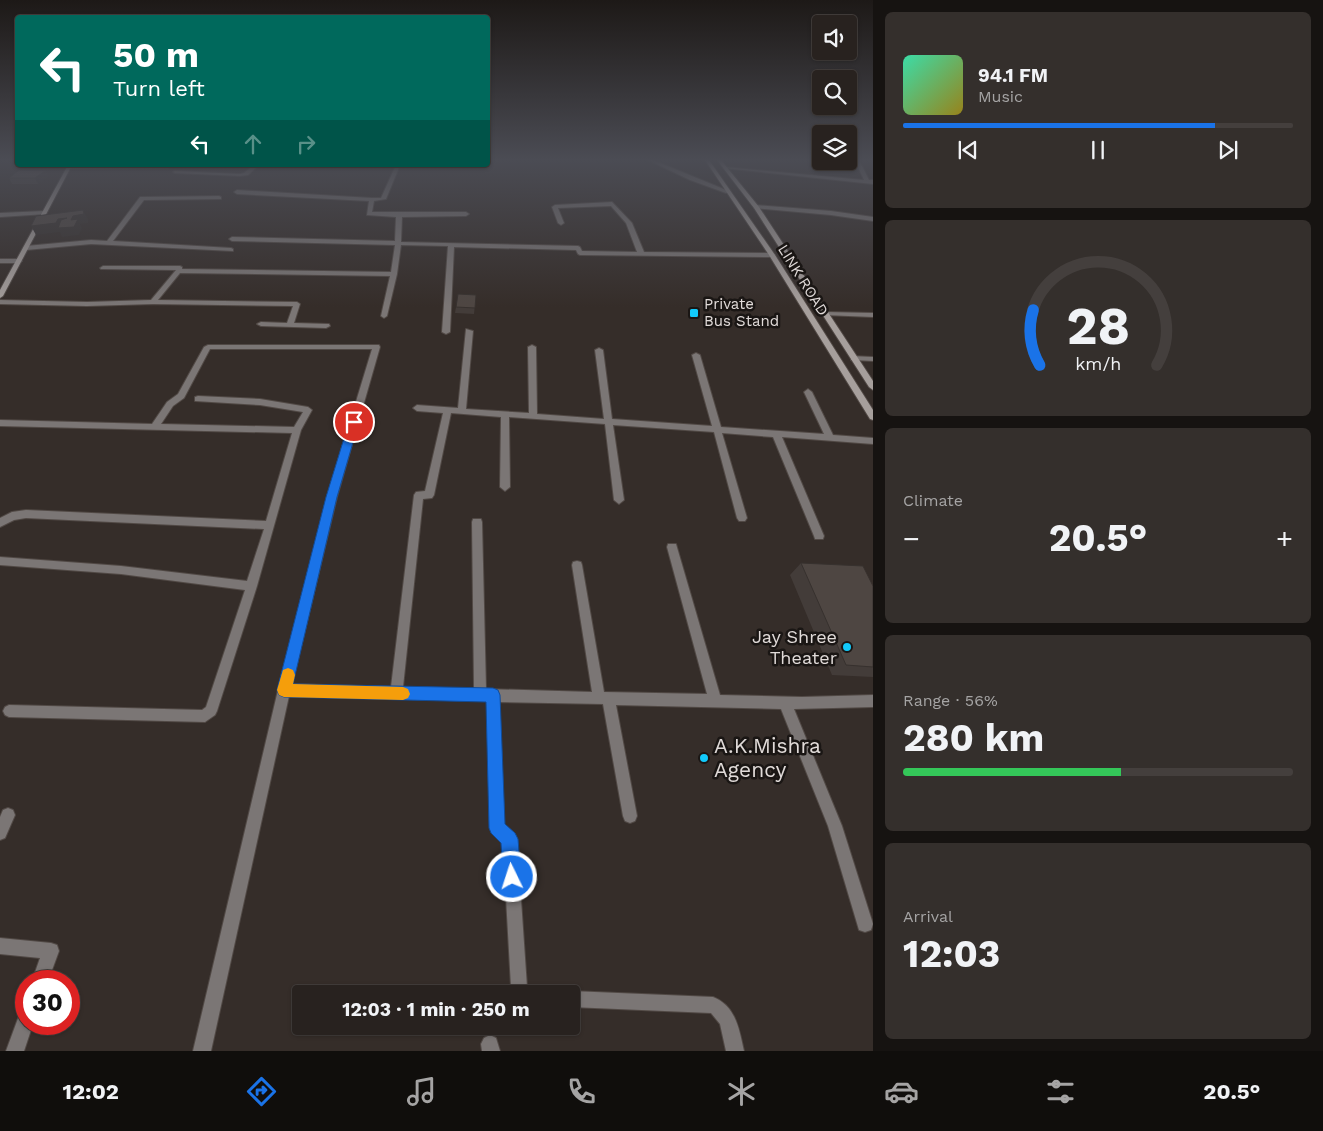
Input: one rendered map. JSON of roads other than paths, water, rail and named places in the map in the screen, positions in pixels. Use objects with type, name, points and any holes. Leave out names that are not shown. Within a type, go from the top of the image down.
[{"type":"main road","points":[[0,296],[2,289],[46,209]]},
{"type":"main road","name":"LINK ROAD","points":[[740,209],[772,255],[873,417]]},
{"type":"main road","name":"LINK ROAD","points":[[757,209],[873,388]]},
{"type":"street","points":[[109,243],[134,209]]},
{"type":"street","points":[[370,209],[369,214],[466,214]]},
{"type":"street","points":[[556,209],[561,223]]},
{"type":"street","points":[[617,209],[629,223],[640,253]]},
{"type":"street","points":[[782,209],[873,219]]},
{"type":"street","points":[[0,215],[44,213]]},
{"type":"street","points":[[384,316],[400,241],[399,214]]},
{"type":"street","points":[[232,239],[400,241],[578,248],[580,253],[772,255]]},
{"type":"street","points":[[26,248],[91,242],[231,250]]},
{"type":"street","points":[[446,332],[451,244]]},
{"type":"street","points":[[0,261],[19,261]]},
{"type":"street","points":[[103,268],[180,268],[153,302]]},
{"type":"street","points":[[178,271],[394,274]]},
{"type":"street","points":[[0,302],[298,304],[290,325]]},
{"type":"street","points":[[826,314],[873,315]]},
{"type":"street","points":[[261,324],[326,326]]},
{"type":"street","points":[[462,411],[469,331]]},
{"type":"street","points":[[155,426],[170,404],[181,396],[208,347],[376,347],[332,497],[284,690],[202,1051]]},
{"type":"street","points":[[532,347],[533,416]]},
{"type":"street","points":[[599,350],[619,500]]},
{"type":"street","points":[[696,355],[742,518]]},
{"type":"street","points":[[854,358],[873,359]]},
{"type":"street","points":[[808,392],[830,438]]},
{"type":"street","points":[[9,711],[205,716],[211,711],[252,586],[297,430],[308,410],[260,402],[198,399]]},
{"type":"street","points":[[417,408],[873,441]]},
{"type":"street","points":[[396,693],[419,495],[429,496],[448,410]]},
{"type":"street","points":[[505,414],[505,487]]},
{"type":"street","points":[[0,423],[297,430]]},
{"type":"street","points":[[776,434],[819,536]]},
{"type":"street","points":[[0,523],[12,516],[26,514],[270,525]]},
{"type":"street","points":[[477,522],[497,828],[510,841],[520,985]]},
{"type":"street","points":[[672,547],[715,700]]},
{"type":"street","points":[[0,561],[121,570],[252,586]]},
{"type":"street","points":[[577,565],[603,698],[630,816]]},
{"type":"street","points":[[284,690],[785,702],[873,702]]},
{"type":"street","points":[[785,702],[835,826],[866,924]]},
{"type":"street","points":[[0,833],[8,815]]},
{"type":"street","points":[[0,946],[51,951],[44,970]]},
{"type":"street","points":[[580,999],[712,1005],[719,1008],[728,1023],[735,1051]]},
{"type":"street","points":[[15,1051],[21,1035]]},
{"type":"place","name":"Private Bus Stand","points":[[694,313]]},
{"type":"place","name":"Jay Shree Theater","points":[[847,647]]},
{"type":"place","name":"A.K.Mishra Agency","points":[[704,758]]}]
